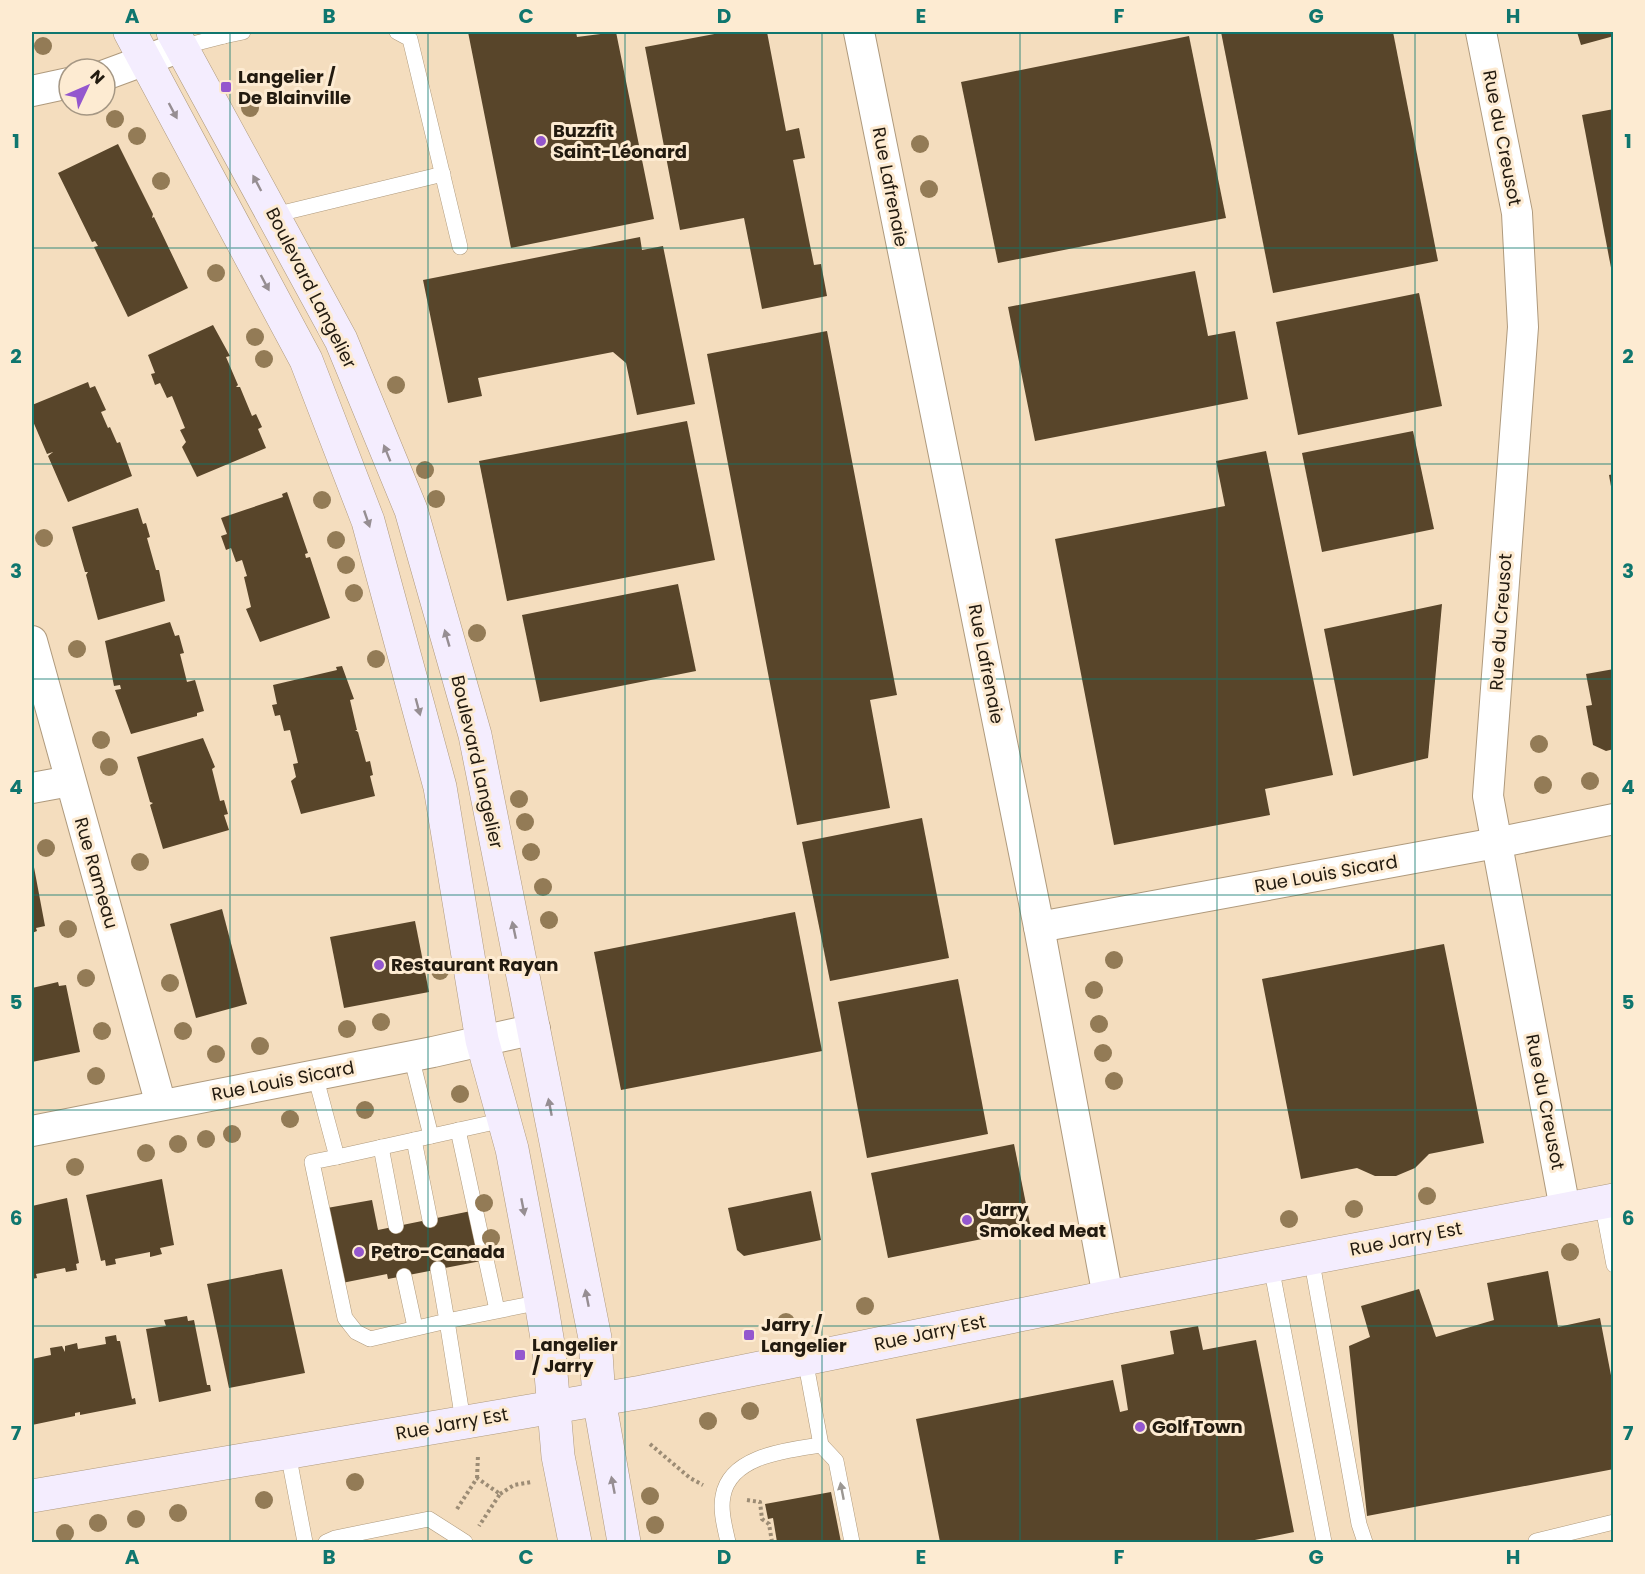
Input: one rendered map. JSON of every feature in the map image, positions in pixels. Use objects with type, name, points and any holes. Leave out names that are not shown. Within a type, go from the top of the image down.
[{"type":"main road","name":"Boulevard Langelier","points":[[177,39],[341,340],[411,510],[475,735],[595,1338],[599,1399],[624,1542]]},
{"type":"main road","name":"Boulevard Langelier","points":[[137,46],[306,360],[368,521],[440,786],[482,1040],[504,1120],[541,1302],[549,1350],[558,1456],[575,1542]]},
{"type":"main road","name":"Rue Jarry Est","points":[[32,1496],[599,1399],[1311,1257],[1608,1201]]},
{"type":"street","name":"Rue Lafrenaie","points":[[859,32],[1039,927],[1108,1297]]},
{"type":"street","name":"Rue du Creusot","points":[[1481,32],[1517,213],[1522,327],[1488,796],[1565,1209]]},
{"type":"street","points":[[117,64],[137,46],[177,39]]},
{"type":"street","points":[[32,90],[57,85]]},
{"type":"street","name":"Rue Rameau","points":[[32,641],[161,1105]]},
{"type":"street","points":[[32,789],[70,781]]},
{"type":"street","name":"Rue Louis Sicard","points":[[1039,927],[1496,843],[1614,819]]},
{"type":"street","name":"Rue Louis Sicard","points":[[32,1131],[411,1056],[535,1029]]},
{"type":"lane","points":[[177,39],[243,32]]},
{"type":"lane","points":[[397,32],[410,39],[460,247]]},
{"type":"lane","points":[[274,216],[443,174]]},
{"type":"lane","points":[[411,1056],[431,1136]]},
{"type":"lane","points":[[315,1075],[337,1157]]},
{"type":"lane","points":[[504,1120],[312,1162],[345,1318],[356,1332],[370,1339],[415,1327],[541,1302]]},
{"type":"lane","points":[[458,1130],[497,1310]]},
{"type":"lane","points":[[414,1140],[430,1220]]},
{"type":"lane","points":[[381,1147],[396,1227]]},
{"type":"lane","points":[[1608,1201],[1614,1265]]},
{"type":"lane","points":[[1311,1257],[1357,1513],[1365,1542]]},
{"type":"lane","points":[[1271,1266],[1324,1542]]},
{"type":"lane","points":[[438,1269],[464,1421]]},
{"type":"lane","points":[[405,1276],[415,1327]]},
{"type":"lane","points":[[805,1359],[821,1445],[836,1461],[852,1542]]},
{"type":"lane","points":[[728,1542],[723,1495],[734,1475],[743,1467],[769,1455],[821,1445]]},
{"type":"lane","points":[[288,1453],[305,1542]]},
{"type":"lane","points":[[326,1542],[335,1538],[429,1519],[465,1542]]},
{"type":"lane","points":[[1536,1541],[1614,1521]]},
{"type":"path","points":[[650,1444],[690,1478],[711,1488]]},
{"type":"path","points":[[462,1501],[477,1478],[478,1455]]},
{"type":"path","points":[[477,1478],[500,1494]]},
{"type":"path","points":[[485,1517],[500,1494],[514,1485],[539,1481]]},
{"type":"path","points":[[760,1502],[762,1519],[769,1524],[772,1542]]},
{"type":"building","points":[[468,32],[576,32],[577,37],[616,32],[654,219],[511,248]]},
{"type":"building","points":[[725,32],[767,32],[786,131],[799,128],[805,158],[793,160],[814,265],[821,264],[827,296],[762,309],[744,218],[680,230],[645,47]]},
{"type":"building","points":[[1221,32],[1393,32],[1438,261],[1273,293]]},
{"type":"building","points":[[1577,32],[1614,32],[1614,36],[1581,45]]},
{"type":"building","points":[[1189,36],[1226,218],[998,263],[961,82]]},
{"type":"building","points":[[1614,109],[1614,273],[1612,273],[1582,115]]},
{"type":"building","points":[[118,144],[188,288],[128,317],[94,247],[98,246],[95,241],[92,242],[58,173]]},
{"type":"building","points":[[640,237],[642,250],[663,246],[695,404],[637,415],[626,363],[613,352],[478,378],[482,396],[448,403],[423,280]]},
{"type":"building","points":[[1195,271],[1208,336],[1235,331],[1248,399],[1035,441],[1008,307]]},
{"type":"building","points":[[1419,293],[1442,406],[1298,435],[1276,322]]},
{"type":"building","points":[[213,325],[230,356],[226,357],[238,385],[236,387],[240,387],[252,416],[256,414],[262,427],[258,429],[266,448],[197,477],[182,447],[186,442],[180,430],[185,428],[172,396],[167,398],[160,383],[155,385],[151,374],[155,373],[148,355]]},
{"type":"building","points":[[827,331],[897,695],[870,700],[890,808],[797,825],[707,354]]},
{"type":"building","points":[[88,382],[90,388],[95,386],[106,410],[101,412],[117,443],[120,442],[132,476],[68,502],[48,456],[53,452],[47,454],[32,419],[32,405]]},
{"type":"building","points":[[687,421],[715,560],[507,601],[479,461]]},
{"type":"building","points":[[1413,431],[1434,529],[1322,552],[1302,453]]},
{"type":"building","points":[[1266,451],[1333,775],[1265,789],[1270,815],[1114,845],[1055,539],[1225,506],[1216,461]]},
{"type":"building","points":[[1614,474],[1614,492],[1612,492],[1609,475]]},
{"type":"building","points":[[287,492],[308,553],[305,554],[306,558],[310,557],[330,618],[260,642],[246,609],[251,607],[244,577],[247,576],[242,560],[236,562],[231,548],[226,550],[221,536],[227,534],[221,518],[283,497],[282,494]]},
{"type":"building","points":[[138,508],[143,524],[146,523],[150,537],[147,538],[156,570],[159,570],[165,601],[98,620],[86,575],[88,572],[85,572],[72,527]]},
{"type":"building","points":[[678,584],[696,671],[540,702],[522,615]]},
{"type":"building","points":[[1442,604],[1428,758],[1353,776],[1324,629]]},
{"type":"building","points":[[170,622],[175,636],[179,635],[184,653],[180,654],[187,682],[195,680],[204,711],[197,713],[197,716],[131,734],[115,690],[121,689],[120,685],[114,686],[105,641]]},
{"type":"building","points":[[342,666],[354,699],[350,700],[357,730],[355,730],[358,732],[366,762],[370,761],[373,775],[370,776],[375,796],[301,814],[291,781],[296,777],[293,764],[298,763],[290,730],[284,731],[280,715],[275,716],[272,705],[277,704],[273,685],[337,670],[336,667]]},
{"type":"building","points":[[1614,669],[1614,749],[1606,751],[1593,745],[1586,706],[1592,705],[1586,674]]},
{"type":"building","points":[[203,738],[215,767],[212,769],[220,801],[224,800],[228,814],[224,815],[229,830],[163,849],[150,805],[153,803],[150,802],[137,757]]},
{"type":"building","points":[[922,818],[949,958],[830,981],[802,842]]},
{"type":"building","points":[[33,862],[45,926],[36,928],[37,931],[32,933]]},
{"type":"building","points":[[222,909],[247,1004],[196,1018],[170,924]]},
{"type":"building","points":[[795,912],[822,1051],[621,1090],[594,952]]},
{"type":"building","name":"Restaurant Rayan","points":[[415,921],[429,992],[344,1008],[330,937]]},
{"type":"building","points":[[1444,944],[1484,1143],[1429,1154],[1415,1168],[1396,1176],[1375,1176],[1357,1168],[1301,1179],[1262,979]]},
{"type":"building","points":[[958,979],[988,1134],[867,1158],[838,1002]]},
{"type":"building","points":[[58,982],[59,986],[66,985],[80,1052],[32,1062],[32,988]]},
{"type":"building","points":[[1014,1144],[1031,1229],[888,1258],[871,1173]]},
{"type":"building","points":[[162,1179],[174,1245],[160,1248],[162,1254],[150,1257],[150,1252],[115,1259],[116,1264],[106,1266],[105,1260],[101,1261],[86,1195]]},
{"type":"building","points":[[811,1191],[821,1240],[744,1256],[737,1250],[728,1208]]},
{"type":"building","points":[[67,1198],[79,1263],[76,1264],[77,1270],[66,1272],[65,1268],[36,1274],[37,1278],[32,1279],[32,1206]]},
{"type":"building","points":[[372,1200],[378,1230],[471,1211],[481,1261],[388,1279],[387,1274],[342,1283],[327,1208]]},
{"type":"building","points":[[282,1269],[305,1373],[229,1388],[207,1284]]},
{"type":"building","points":[[1548,1271],[1558,1327],[1600,1318],[1614,1391],[1614,1469],[1367,1516],[1349,1346],[1370,1337],[1361,1306],[1419,1289],[1436,1337],[1494,1320],[1487,1283]]},
{"type":"building","points":[[187,1316],[188,1321],[194,1320],[207,1385],[210,1385],[211,1391],[159,1402],[146,1329],[166,1326],[164,1320]]},
{"type":"building","points":[[1198,1326],[1203,1350],[1256,1340],[1294,1532],[1245,1542],[940,1542],[916,1419],[1113,1380],[1120,1412],[1128,1410],[1121,1365],[1174,1354],[1170,1331]]},
{"type":"building","points":[[116,1335],[117,1341],[120,1341],[132,1399],[135,1398],[136,1404],[80,1415],[80,1412],[75,1413],[75,1416],[32,1425],[32,1359],[51,1355],[50,1348],[62,1346],[65,1352],[65,1346],[77,1343],[78,1349],[106,1344],[105,1337]]},
{"type":"building","points":[[831,1492],[841,1542],[777,1542],[773,1518],[768,1519],[765,1504]]},
{"type":"place","name":"Langelier / De Blainville","points":[[226,87]]},
{"type":"place","name":"Buzzfit Saint-Léonard","points":[[541,141]]},
{"type":"place","name":"Restaurant Rayan","points":[[379,965]]},
{"type":"place","name":"Jarry Smoked Meat","points":[[967,1220]]},
{"type":"place","name":"Petro-Canada","points":[[359,1252]]},
{"type":"place","name":"Jarry / Langelier","points":[[749,1335]]},
{"type":"place","name":"Langelier / Jarry","points":[[520,1355]]},
{"type":"place","name":"Golf Town","points":[[1140,1427]]}]
